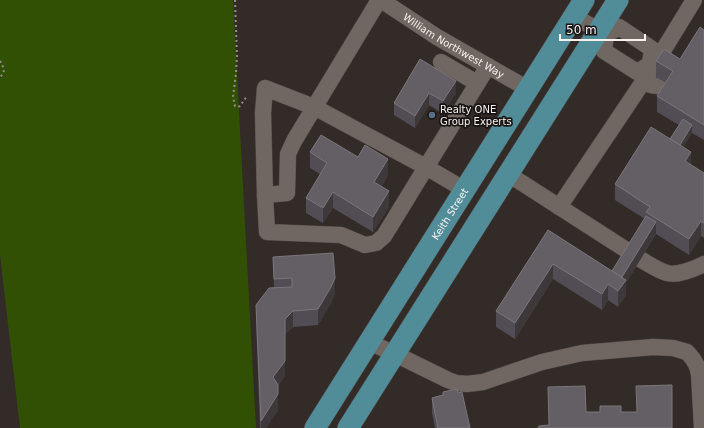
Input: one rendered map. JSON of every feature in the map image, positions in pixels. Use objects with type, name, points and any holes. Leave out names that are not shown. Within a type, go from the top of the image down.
[{"type":"main road","points":[[348,428],[508,174],[602,33],[618,0]]},
{"type":"main road","name":"Keith Street","points":[[315,428],[579,8]]},
{"type":"main road","points":[[327,428],[339,408],[345,380]]},
{"type":"street","name":"William Northwest Way","points":[[380,0],[437,37],[528,89]]},
{"type":"street","points":[[265,195],[286,193],[288,154],[294,141],[380,0]]},
{"type":"street","points":[[560,207],[643,82],[651,65],[664,48],[694,0]]},
{"type":"street","points":[[579,8],[602,33],[604,51],[637,72],[651,65]]},
{"type":"street","points":[[602,33],[619,28],[652,49],[651,65]]},
{"type":"street","points":[[664,48],[675,62]]},
{"type":"street","points":[[440,62],[477,83]]},
{"type":"street","points":[[465,190],[426,167],[314,107],[265,88],[263,113],[267,232],[340,235],[365,245],[376,243],[384,236],[426,167],[477,83],[488,66]]},
{"type":"street","points":[[643,82],[654,87],[662,85],[665,82]]},
{"type":"street","points":[[508,174],[652,267],[668,273],[676,273],[696,268],[704,264]]},
{"type":"street","points":[[369,342],[448,380],[456,383],[467,384],[483,382],[542,362],[582,353],[653,347],[673,348],[687,352],[697,366],[699,374],[702,428]]},
{"type":"path","points":[[234,0],[237,56],[233,97],[235,106],[240,106],[247,96]]},
{"type":"path","points":[[0,61],[4,68],[4,74],[0,77]]},
{"type":"green space","points":[[0,0],[233,0],[256,428],[20,428],[0,255]]},
{"type":"building","points":[[700,27],[704,30],[704,125],[657,96],[673,71],[656,61],[664,49],[680,59]]},
{"type":"building","points":[[420,59],[456,81],[443,101],[429,93],[415,116],[394,103]]},
{"type":"building","points":[[683,119],[692,125],[680,145],[670,139]]},
{"type":"building","points":[[651,127],[691,152],[685,161],[704,173],[704,223],[701,221],[689,239],[646,212],[650,207],[615,184]]},
{"type":"building","points":[[321,135],[358,157],[365,145],[388,159],[374,182],[389,191],[373,217],[333,192],[323,208],[306,198],[327,163],[310,152]]},
{"type":"building","points":[[646,216],[656,222],[622,277],[612,271]]},
{"type":"building","points":[[548,230],[626,280],[618,291],[608,284],[602,294],[553,264],[515,323],[496,311]]},
{"type":"building","points":[[333,253],[335,278],[318,309],[293,311],[285,319],[285,361],[273,377],[278,385],[278,394],[261,421],[256,305],[269,288],[292,287],[292,278],[274,279],[273,257]]},
{"type":"building","points":[[672,385],[672,428],[538,428],[539,426],[549,425],[548,387],[585,386],[586,412],[600,412],[600,406],[621,406],[621,412],[637,412],[636,386]]},
{"type":"building","points":[[457,389],[458,393],[462,392],[470,428],[438,428],[432,398],[443,395],[443,392]]},
{"type":"place","name":"Realty ONE Group Experts","points":[[432,115]]}]
